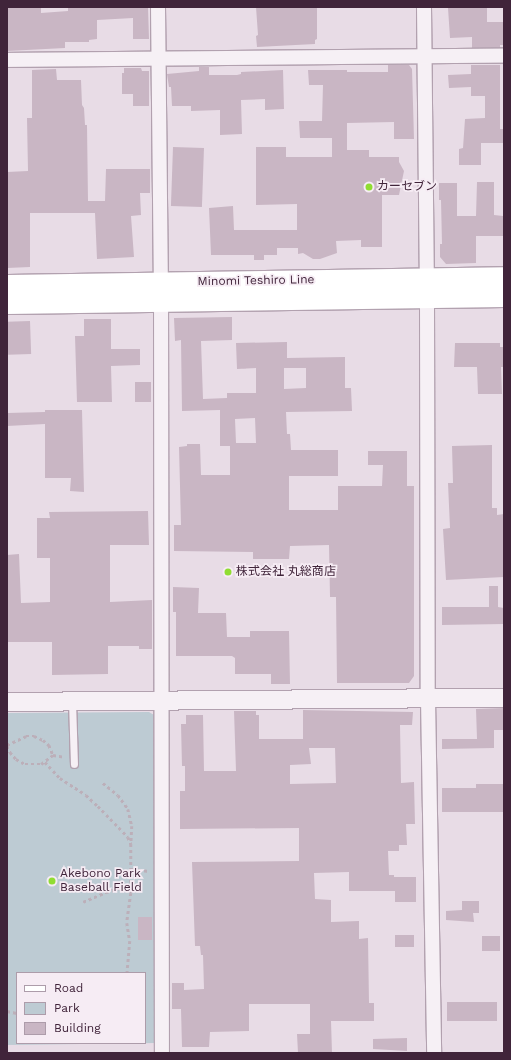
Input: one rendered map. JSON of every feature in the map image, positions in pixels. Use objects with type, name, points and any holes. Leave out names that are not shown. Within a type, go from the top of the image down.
[{"type":"main road","name":"Minomi Teshiro Line","points":[[7,303],[160,292],[427,287],[504,277]]},
{"type":"main road","name":"Minomi Teshiro Line","points":[[7,285],[160,292]]},
{"type":"main road","name":"Minomi Teshiro Line","points":[[427,287],[504,296]]},
{"type":"street","points":[[158,7],[162,699],[162,1053]]},
{"type":"street","points":[[424,7],[427,287],[428,700],[434,1053]]},
{"type":"street","points":[[7,60],[504,56]]},
{"type":"street","points":[[7,702],[162,699],[428,700],[504,698]]},
{"type":"lane","points":[[72,701],[74,764]]},
{"type":"path","points":[[54,755],[45,762],[33,765],[25,764],[16,759],[10,752],[7,745],[26,736],[34,736],[46,742],[54,755],[65,757]]},
{"type":"path","points":[[45,762],[60,778],[86,795],[98,806],[128,837],[132,844]]},
{"type":"path","points":[[103,783],[118,795],[128,809],[132,826],[132,869],[127,923],[130,940],[126,972]]},
{"type":"path","points":[[132,869],[155,871]]},
{"type":"path","points":[[83,902],[106,892],[131,885]]},
{"type":"green space","points":[[149,712],[154,715],[155,1043],[146,1043],[146,972],[16,972],[16,1044],[81,1044],[7,1045],[7,713]]},
{"type":"building","points":[[7,7],[41,7],[41,13],[68,11],[68,7],[148,7],[149,39],[133,39],[133,18],[97,20],[97,39],[89,40],[89,42],[65,42],[65,48],[7,51]]},
{"type":"building","points":[[256,7],[317,7],[317,39],[315,40],[315,44],[257,47],[256,36],[258,35]]},
{"type":"building","points":[[448,8],[487,8],[487,22],[504,22],[504,45],[500,45],[500,48],[472,48],[472,37],[450,38]]},
{"type":"building","points":[[388,65],[409,65],[412,69],[414,139],[394,139],[394,122],[347,123],[347,150],[369,150],[369,157],[399,157],[399,162],[404,171],[399,195],[382,195],[382,247],[361,247],[361,240],[336,241],[337,253],[320,259],[313,259],[303,253],[298,254],[298,248],[277,248],[277,255],[264,255],[264,260],[254,260],[254,255],[211,255],[209,208],[233,206],[234,230],[297,230],[297,204],[256,205],[256,147],[286,147],[286,157],[332,157],[332,138],[300,138],[299,121],[322,121],[323,85],[309,85],[308,70],[388,72]]},
{"type":"building","points":[[471,65],[500,65],[500,129],[504,129],[504,143],[481,143],[481,165],[459,165],[459,149],[463,148],[465,119],[485,118],[485,96],[471,96],[471,87],[449,88],[448,75],[471,74]]},
{"type":"building","points":[[199,67],[209,67],[209,75],[237,75],[241,74],[241,72],[283,70],[284,109],[265,110],[265,99],[241,100],[242,134],[220,135],[220,110],[191,111],[191,106],[172,106],[171,87],[169,87],[167,74],[199,71]]},
{"type":"building","points":[[124,68],[141,68],[142,71],[149,71],[149,106],[133,106],[133,94],[122,94],[122,73],[124,73]]},
{"type":"building","points":[[56,69],[57,80],[81,80],[82,105],[84,108],[85,125],[87,125],[88,201],[105,201],[106,169],[150,169],[150,193],[140,193],[141,215],[131,216],[134,257],[97,259],[95,213],[30,213],[30,267],[7,268],[7,172],[28,171],[27,118],[32,118],[32,70]]},
{"type":"building","points":[[173,147],[204,148],[202,207],[171,206]]},
{"type":"building","points":[[477,182],[494,182],[494,215],[503,216],[503,236],[476,236],[476,263],[446,264],[440,257],[440,244],[442,244],[439,183],[457,183],[457,216],[476,216]]},
{"type":"building","points":[[232,317],[232,340],[201,341],[203,399],[227,398],[227,393],[256,393],[256,368],[237,369],[236,343],[287,342],[287,358],[345,357],[345,388],[351,388],[352,411],[286,412],[287,434],[290,434],[291,450],[338,450],[338,476],[289,476],[289,510],[338,510],[338,486],[382,486],[383,465],[368,465],[368,451],[407,451],[407,486],[414,486],[414,676],[409,683],[337,683],[336,597],[330,597],[329,545],[290,546],[289,559],[253,559],[253,552],[174,551],[174,525],[181,525],[179,447],[187,446],[187,444],[200,444],[201,475],[230,475],[230,446],[220,446],[220,410],[182,411],[181,340],[175,341],[174,318]],"holes":[[[284,368],[306,368],[306,388],[284,389]],[[255,418],[256,443],[236,443],[235,419]]]},
{"type":"building","points":[[84,319],[111,319],[111,349],[140,349],[140,365],[111,366],[112,402],[77,402],[75,336],[84,336]]},
{"type":"building","points":[[30,321],[31,354],[8,355],[7,322]]},
{"type":"building","points":[[455,343],[500,343],[500,347],[504,347],[504,367],[501,367],[502,394],[478,394],[477,367],[454,367]]},
{"type":"building","points":[[135,382],[151,382],[151,402],[135,402]]},
{"type":"building","points":[[45,410],[82,410],[84,492],[70,491],[71,478],[45,478],[45,424],[7,426],[7,413],[45,412]]},
{"type":"building","points":[[492,445],[492,508],[497,508],[497,515],[504,514],[504,577],[446,580],[443,529],[450,528],[448,483],[453,483],[452,446]]},
{"type":"building","points":[[148,511],[149,545],[110,545],[110,602],[152,600],[152,649],[139,649],[139,646],[108,646],[108,674],[52,675],[52,642],[7,642],[7,555],[19,554],[21,603],[50,602],[50,558],[37,558],[37,518],[50,518],[49,512]]},
{"type":"building","points":[[489,586],[498,586],[498,607],[504,608],[504,624],[442,625],[442,607],[489,607]]},
{"type":"building","points":[[173,587],[199,588],[198,613],[226,613],[227,637],[250,637],[250,631],[289,631],[290,684],[271,684],[271,674],[235,674],[235,658],[232,656],[176,656],[176,612],[173,612]]},
{"type":"building","points":[[504,708],[504,730],[494,730],[494,748],[442,749],[442,739],[477,739],[476,709]]},
{"type":"building","points":[[303,710],[413,712],[412,725],[400,725],[401,783],[414,782],[415,824],[406,824],[407,845],[399,845],[399,851],[388,851],[389,875],[394,875],[394,877],[416,877],[416,902],[395,902],[395,891],[349,891],[349,872],[314,873],[315,899],[331,900],[331,922],[359,921],[359,939],[368,938],[369,1003],[374,1003],[374,1021],[331,1021],[332,1053],[298,1053],[297,1034],[310,1034],[310,1004],[249,1004],[249,1031],[210,1032],[209,1047],[182,1047],[181,1009],[172,1009],[172,983],[184,983],[184,990],[204,989],[203,955],[201,955],[200,946],[195,946],[192,862],[299,861],[299,828],[180,829],[180,791],[185,791],[185,766],[182,766],[181,724],[186,724],[186,715],[203,715],[204,771],[236,771],[234,711],[256,711],[256,715],[259,715],[259,739],[303,739]],"holes":[[[309,748],[335,748],[336,783],[290,784],[290,765],[311,764]]]},
{"type":"building","points":[[476,784],[504,784],[504,812],[442,812],[442,788],[476,788]]},
{"type":"building","points":[[462,901],[479,901],[479,913],[473,913],[474,922],[446,920],[446,911],[462,910]]},
{"type":"building","points":[[138,917],[152,917],[152,940],[138,940]]},
{"type":"building","points":[[395,935],[414,935],[414,947],[395,947]]},
{"type":"building","points":[[482,936],[500,936],[500,951],[482,951]]},
{"type":"building","points":[[447,1002],[497,1002],[497,1021],[447,1021]]},
{"type":"building","points":[[407,1038],[407,1051],[373,1049],[373,1039]]},
{"type":"place","name":"カーセブン","points":[[369,187]]},
{"type":"place","name":"株式会社 丸総商店","points":[[228,572]]},
{"type":"place","name":"Akebono Park Baseball Field","points":[[52,881]]}]
